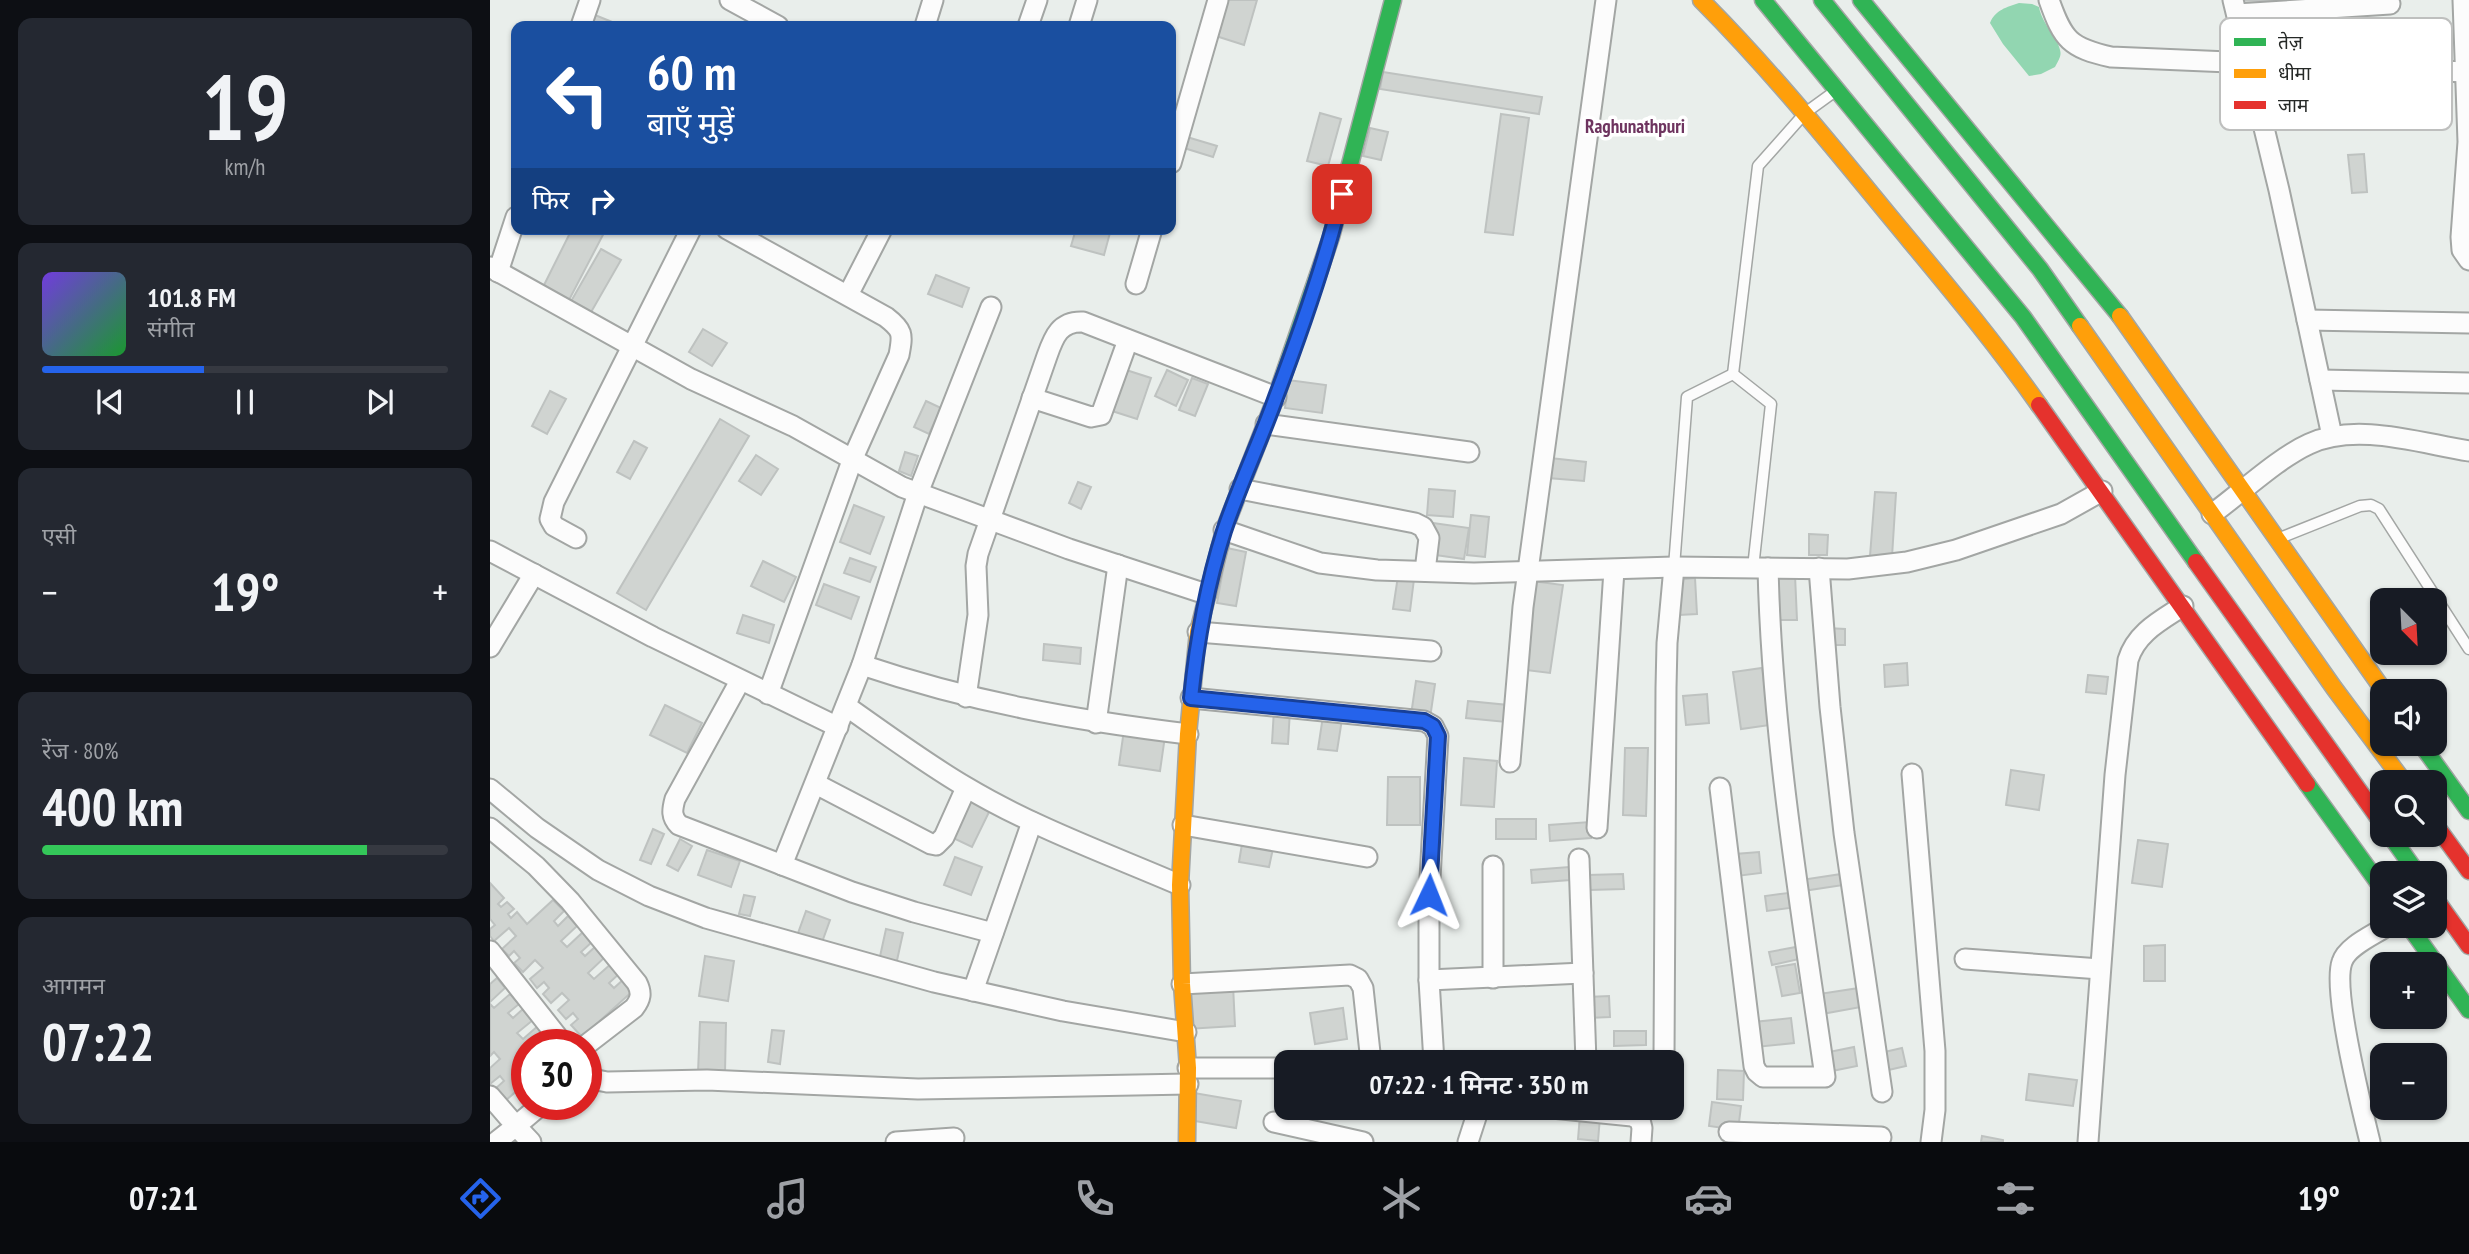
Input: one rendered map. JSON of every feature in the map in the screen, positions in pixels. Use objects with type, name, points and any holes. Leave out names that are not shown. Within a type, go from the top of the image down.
[{"type":"street","points":[[583,21],[590,0]]},
{"type":"street","points":[[730,0],[769,21]]},
{"type":"street","points":[[927,21],[933,0]]},
{"type":"street","points":[[1030,21],[1037,0]]},
{"type":"street","points":[[1081,21],[1087,0]]},
{"type":"street","points":[[1176,146],[1218,0]]},
{"type":"street","points":[[1187,1142],[1188,1076],[1182,984],[1180,885],[1188,734],[1198,632],[1224,530],[1266,425],[1331,237],[1393,0]]},
{"type":"street","points":[[1510,762],[1521,621],[1606,0]]},
{"type":"street","points":[[1701,0],[1805,113],[2004,355],[2370,871]]},
{"type":"street","points":[[1763,0],[2023,317],[2370,806]]},
{"type":"street","points":[[1822,0],[2040,269],[2334,688],[2395,770]]},
{"type":"street","points":[[1861,0],[2125,322],[2375,679]]},
{"type":"street","points":[[2049,0],[2062,32],[2084,51],[2111,57],[2220,63]]},
{"type":"street","points":[[2463,0],[2468,142],[2461,237],[2462,250],[2469,260]]},
{"type":"street","points":[[2235,7],[2390,4]]},
{"type":"street","points":[[2452,71],[2466,72]]},
{"type":"street","points":[[2264,130],[2332,436]]},
{"type":"street","points":[[511,229],[494,269],[691,379],[793,426],[902,487],[1206,594]]},
{"type":"street","points":[[576,538],[554,526],[550,519],[551,511],[688,235]]},
{"type":"street","points":[[738,235],[886,317],[900,328],[902,338],[899,355],[853,458],[768,694]]},
{"type":"street","points":[[848,295],[879,235]]},
{"type":"street","points":[[1136,284],[1150,235]]},
{"type":"street","points":[[782,865],[862,665],[918,492],[991,307]]},
{"type":"street","points":[[2307,320],[2469,323]]},
{"type":"street","points":[[966,697],[978,615],[976,566],[1053,338],[1065,325],[1083,322],[1276,397]]},
{"type":"street","points":[[1032,398],[1091,418],[1101,415],[1128,340]]},
{"type":"street","points":[[2320,380],[2469,383]]},
{"type":"street","points":[[1266,425],[1469,452]]},
{"type":"street","points":[[2212,514],[2291,453],[2309,443],[2332,436],[2360,433],[2469,451]]},
{"type":"street","points":[[1241,489],[1415,523],[1423,527],[1429,538],[1424,571]]},
{"type":"street","points":[[1224,530],[1320,563],[1377,569],[1848,569],[1907,562],[1956,550],[2061,514],[2102,491]]},
{"type":"street","points":[[490,551],[740,681],[838,727]]},
{"type":"street","points":[[1096,723],[1118,565]]},
{"type":"street","points":[[1664,1050],[1667,643],[1674,567]]},
{"type":"street","points":[[1720,788],[1754,1066],[1763,1077],[1825,1077],[1797,881],[1760,568]]},
{"type":"street","points":[[1819,568],[1843,833],[1882,1092]]},
{"type":"street","points":[[1597,828],[1614,570]]},
{"type":"street","points":[[490,647],[534,574]]},
{"type":"street","points":[[2088,1142],[2115,775],[2128,660],[2132,646],[2142,634],[2183,606]]},
{"type":"street","points":[[1198,632],[1431,651]]},
{"type":"street","points":[[862,665],[966,697],[1096,723],[1188,734]]},
{"type":"street","points":[[740,681],[675,799],[673,819],[679,825],[914,912],[993,933]]},
{"type":"street","points":[[1191,698],[1424,721],[1433,726],[1438,736],[1429,895],[1429,980],[1433,1050]]},
{"type":"street","points":[[846,706],[967,788],[1032,822],[1180,885]]},
{"type":"street","points":[[2430,756],[2469,811]]},
{"type":"street","points":[[1912,774],[1935,1051],[1935,1111],[1931,1142]]},
{"type":"street","points":[[816,784],[936,845],[944,837],[967,788]]},
{"type":"street","points":[[490,789],[547,835],[598,870],[649,896],[706,918],[934,982],[1063,1011],[1186,1032]]},
{"type":"street","points":[[973,991],[1032,822]]},
{"type":"street","points":[[1183,825],[1367,857]]},
{"type":"street","points":[[490,828],[536,866],[570,901],[641,991],[640,1000],[634,1008],[602,1033]]},
{"type":"street","points":[[2447,841],[2469,871]]},
{"type":"street","points":[[1579,859],[1586,1050]]},
{"type":"street","points":[[1493,866],[1493,978]]},
{"type":"street","points":[[2447,915],[2469,946]]},
{"type":"street","points":[[2370,937],[2342,959],[2339,977],[2349,1047],[2371,1142]]},
{"type":"street","points":[[2418,938],[2469,1010]]},
{"type":"street","points":[[490,951],[551,1029]]},
{"type":"street","points":[[1965,959],[2100,969]]},
{"type":"street","points":[[1429,980],[1583,974]]},
{"type":"street","points":[[1182,984],[1350,975],[1358,979],[1363,988],[1370,1050]]},
{"type":"street","points":[[602,1081],[707,1080],[918,1089],[1188,1076],[1274,1069]]},
{"type":"street","points":[[490,1096],[531,1142]]},
{"type":"street","points":[[496,1142],[523,1120]]},
{"type":"street","points":[[1468,1142],[1475,1120]]},
{"type":"street","points":[[1640,1120],[1641,1142]]},
{"type":"street","points":[[1274,1122],[1363,1142]]},
{"type":"street","points":[[1729,1132],[1881,1136]]},
{"type":"street","points":[[896,1142],[954,1138]]},
{"type":"lane","points":[[1733,373],[1758,166],[1805,113],[1837,90]]},
{"type":"lane","points":[[1674,567],[1688,397],[1733,373]]},
{"type":"lane","points":[[1733,373],[1771,404],[1760,568]]},
{"type":"lane","points":[[2276,539],[2360,506],[2371,505],[2379,509],[2469,649]]},
{"type":"shaded area","points":[[2019,3],[2039,7],[2059,45],[2060,54],[2055,67],[2041,74],[2029,76],[1990,23],[1998,12]]},
{"type":"building","points":[[1227,0],[1257,0],[1244,45],[1216,36]]},
{"type":"building","points":[[2236,0],[2275,0],[2275,3],[2237,9]]},
{"type":"building","points":[[590,13],[610,21],[586,21]]},
{"type":"building","points":[[1383,72],[1542,97],[1539,114],[1380,89]]},
{"type":"building","points":[[1320,113],[1341,119],[1328,166],[1307,161]]},
{"type":"building","points":[[1501,114],[1529,118],[1513,235],[1485,232]]},
{"type":"building","points":[[1370,128],[1388,132],[1381,160],[1363,156]]},
{"type":"building","points":[[1187,137],[1217,146],[1213,157],[1184,148]]},
{"type":"building","points":[[2364,154],[2367,192],[2352,193],[2348,155]]},
{"type":"building","points":[[569,235],[603,235],[569,300],[543,287]]},
{"type":"building","points":[[1074,235],[1109,235],[1104,255],[1071,246]]},
{"type":"building","points":[[601,249],[621,260],[590,314],[570,303]]},
{"type":"building","points":[[936,275],[969,288],[962,307],[928,294]]},
{"type":"building","points":[[703,329],[727,343],[712,366],[689,352]]},
{"type":"building","points":[[1123,369],[1151,378],[1137,419],[1109,410]]},
{"type":"building","points":[[1167,370],[1188,380],[1176,406],[1155,396]]},
{"type":"building","points":[[1192,378],[1208,384],[1195,416],[1179,410]]},
{"type":"building","points":[[1288,380],[1326,385],[1322,413],[1285,408]]},
{"type":"building","points":[[550,391],[566,399],[547,434],[532,426]]},
{"type":"building","points":[[926,401],[941,408],[929,434],[914,427]]},
{"type":"building","points":[[720,419],[749,436],[646,610],[617,593]]},
{"type":"building","points":[[634,441],[647,448],[630,479],[617,472]]},
{"type":"building","points":[[905,452],[918,456],[911,476],[899,471]]},
{"type":"building","points":[[756,455],[778,469],[761,495],[739,481]]},
{"type":"building","points":[[1550,458],[1586,462],[1584,481],[1548,478]]},
{"type":"building","points":[[1078,482],[1091,487],[1081,509],[1069,503]]},
{"type":"building","points":[[1429,489],[1455,491],[1453,517],[1427,515]]},
{"type":"building","points":[[1875,492],[1896,493],[1892,557],[1870,556]]},
{"type":"building","points":[[854,505],[884,517],[870,554],[840,542]]},
{"type":"building","points":[[1471,515],[1489,517],[1485,557],[1467,555]]},
{"type":"building","points":[[1433,523],[1469,528],[1464,559],[1428,554]]},
{"type":"building","points":[[1809,534],[1828,535],[1827,555],[1809,555]]},
{"type":"building","points":[[1227,548],[1246,552],[1236,606],[1217,603]]},
{"type":"building","points":[[850,558],[876,567],[870,582],[844,573]]},
{"type":"building","points":[[763,561],[796,577],[784,602],[751,586]]},
{"type":"building","points":[[1795,575],[1797,620],[1778,620],[1776,576]]},
{"type":"building","points":[[1398,576],[1414,579],[1410,611],[1393,609]]},
{"type":"building","points":[[1695,578],[1697,614],[1679,615],[1676,580]]},
{"type":"building","points":[[1532,581],[1563,585],[1550,673],[1519,669]]},
{"type":"building","points":[[824,584],[859,597],[851,619],[816,605]]},
{"type":"building","points":[[743,615],[774,625],[769,643],[737,633]]},
{"type":"building","points":[[1827,628],[1845,629],[1845,645],[1827,645]]},
{"type":"building","points":[[1044,644],[1081,648],[1080,664],[1043,660]]},
{"type":"building","points":[[1907,663],[1908,685],[1885,687],[1884,665]]},
{"type":"building","points":[[1762,668],[1770,725],[1741,729],[1733,672]]},
{"type":"building","points":[[2088,675],[2108,677],[2106,694],[2086,692]]},
{"type":"building","points":[[1416,681],[1435,684],[1430,718],[1411,715]]},
{"type":"building","points":[[1707,694],[1709,723],[1686,725],[1683,696]]},
{"type":"building","points":[[1468,701],[1508,705],[1506,722],[1466,718]]},
{"type":"building","points":[[665,705],[702,723],[687,753],[650,735]]},
{"type":"building","points":[[1274,709],[1290,710],[1288,744],[1272,743]]},
{"type":"building","points":[[1323,716],[1342,719],[1337,751],[1318,749]]},
{"type":"building","points":[[1124,730],[1165,736],[1160,771],[1119,765]]},
{"type":"building","points":[[1625,748],[1648,748],[1646,816],[1623,815]]},
{"type":"building","points":[[1464,758],[1497,761],[1494,807],[1461,805]]},
{"type":"building","points":[[2011,770],[2044,775],[2039,810],[2006,805]]},
{"type":"building","points":[[1388,777],[1420,777],[1420,825],[1387,825]]},
{"type":"building","points":[[968,797],[991,808],[972,847],[949,836]]},
{"type":"building","points":[[1496,819],[1536,819],[1536,839],[1496,839]]},
{"type":"building","points":[[1590,822],[1591,838],[1550,841],[1549,825]]},
{"type":"building","points":[[653,829],[664,834],[651,864],[640,860]]},
{"type":"building","points":[[1243,838],[1274,844],[1269,867],[1239,862]]},
{"type":"building","points":[[680,839],[692,846],[678,871],[667,865]]},
{"type":"building","points":[[2138,840],[2168,844],[2162,887],[2132,883]]},
{"type":"building","points":[[707,850],[740,861],[731,887],[698,875]]},
{"type":"building","points":[[1759,852],[1761,873],[1737,876],[1735,854]]},
{"type":"building","points":[[955,857],[982,867],[971,895],[944,885]]},
{"type":"building","points":[[1569,867],[1570,880],[1532,883],[1531,870]]},
{"type":"building","points":[[1848,873],[1850,884],[1803,891],[1801,880]]},
{"type":"building","points":[[1623,874],[1624,889],[1589,890],[1588,875]]},
{"type":"building","points":[[490,883],[504,898],[498,904],[501,907],[507,902],[514,909],[508,914],[511,918],[517,912],[527,924],[553,900],[564,911],[554,921],[558,926],[568,916],[577,926],[561,941],[567,947],[583,932],[592,942],[581,952],[585,956],[596,946],[605,957],[588,973],[594,979],[612,963],[620,973],[609,983],[614,988],[625,978],[635,989],[591,1029],[575,1029],[571,1025],[578,1019],[573,1013],[566,1019],[558,1010],[569,1000],[562,993],[551,1003],[543,994],[549,988],[544,982],[537,988],[530,979],[543,968],[535,960],[523,972],[514,963],[520,958],[514,951],[509,956],[502,949],[516,936],[509,928],[494,941],[490,936],[490,929],[495,925],[490,919]]},
{"type":"building","points":[[1788,893],[1790,908],[1767,911],[1765,896]]},
{"type":"building","points":[[744,895],[755,897],[750,916],[739,914]]},
{"type":"building","points":[[806,911],[830,920],[821,945],[797,936]]},
{"type":"building","points":[[886,929],[903,933],[896,965],[879,961]]},
{"type":"building","points":[[2165,945],[2165,981],[2144,981],[2144,946]]},
{"type":"building","points":[[1796,947],[1799,959],[1772,965],[1769,952]]},
{"type":"building","points":[[705,956],[734,961],[728,1001],[699,996]]},
{"type":"building","points":[[1795,964],[1800,993],[1782,996],[1776,967]]},
{"type":"building","points":[[497,978],[505,988],[490,1002],[490,984]]},
{"type":"building","points":[[1233,985],[1235,1026],[1187,1029],[1184,988]]},
{"type":"building","points":[[1859,988],[1861,1007],[1822,1014],[1819,994]]},
{"type":"building","points":[[510,994],[519,1004],[508,1013],[513,1018],[523,1009],[533,1020],[522,1029],[511,1029],[511,1096],[505,1101],[495,1089],[504,1081],[500,1076],[490,1084],[490,1068],[500,1059],[494,1052],[490,1056],[490,1004],[494,1008]]},
{"type":"building","points":[[1609,996],[1610,1017],[1588,1018],[1587,997]]},
{"type":"building","points":[[1343,1008],[1347,1039],[1315,1044],[1310,1013]]},
{"type":"building","points":[[1791,1018],[1794,1043],[1756,1047],[1754,1022]]},
{"type":"building","points":[[700,1022],[726,1023],[725,1073],[698,1073]]},
{"type":"building","points":[[772,1030],[784,1031],[780,1064],[768,1062]]},
{"type":"building","points":[[1614,1031],[1646,1031],[1646,1045],[1614,1046]]},
{"type":"building","points":[[1854,1047],[1857,1066],[1832,1071],[1829,1052]]},
{"type":"building","points":[[1902,1048],[1906,1066],[1884,1071],[1880,1053]]},
{"type":"building","points":[[1718,1070],[1744,1071],[1743,1100],[1717,1099]]},
{"type":"building","points":[[2029,1074],[2077,1080],[2073,1106],[2026,1100]]},
{"type":"building","points":[[1194,1093],[1241,1101],[1236,1128],[1189,1120]]},
{"type":"building","points":[[1712,1102],[1741,1106],[1738,1130],[1709,1126]]},
{"type":"building","points":[[1580,1120],[1600,1120],[1598,1141],[1578,1139]]},
{"type":"building","points":[[1982,1136],[2003,1140],[2003,1142],[1981,1142]]},
{"type":"traffic: fast","points":[[1220,546],[1276,397],[1331,237],[1393,0]]},
{"type":"traffic: fast","points":[[1763,0],[2023,317],[2196,562]]},
{"type":"traffic: fast","points":[[1822,0],[2040,269],[2080,326]]},
{"type":"traffic: fast","points":[[1861,0],[2120,316]]},
{"type":"traffic: fast","points":[[2430,756],[2469,811]]},
{"type":"traffic: fast","points":[[2307,784],[2370,871]]},
{"type":"traffic: fast","points":[[2399,847],[2408,861]]},
{"type":"traffic: fast","points":[[2418,938],[2469,1010]]},
{"type":"traffic: slow","points":[[1701,0],[1750,51],[1819,131],[1965,307],[2039,405]]},
{"type":"traffic: slow","points":[[2120,316],[2376,679]]},
{"type":"traffic: slow","points":[[2080,326],[2334,688],[2395,770]]},
{"type":"traffic: slow","points":[[1187,1142],[1188,1068],[1182,984],[1180,885],[1188,734],[1198,632],[1220,546]]},
{"type":"traffic: jam","points":[[2039,405],[2307,784]]},
{"type":"traffic: jam","points":[[2196,562],[2370,806]]},
{"type":"traffic: jam","points":[[2447,841],[2469,871]]},
{"type":"traffic: jam","points":[[2447,915],[2469,946]]},
{"type":"district","name":"Raghunathpuri","points":[[1635,126]]},
{"type":"route","points":[[1342,194],[1314,291],[1224,530],[1198,632],[1191,698],[1424,721],[1433,726],[1438,736],[1429,895]]}]
